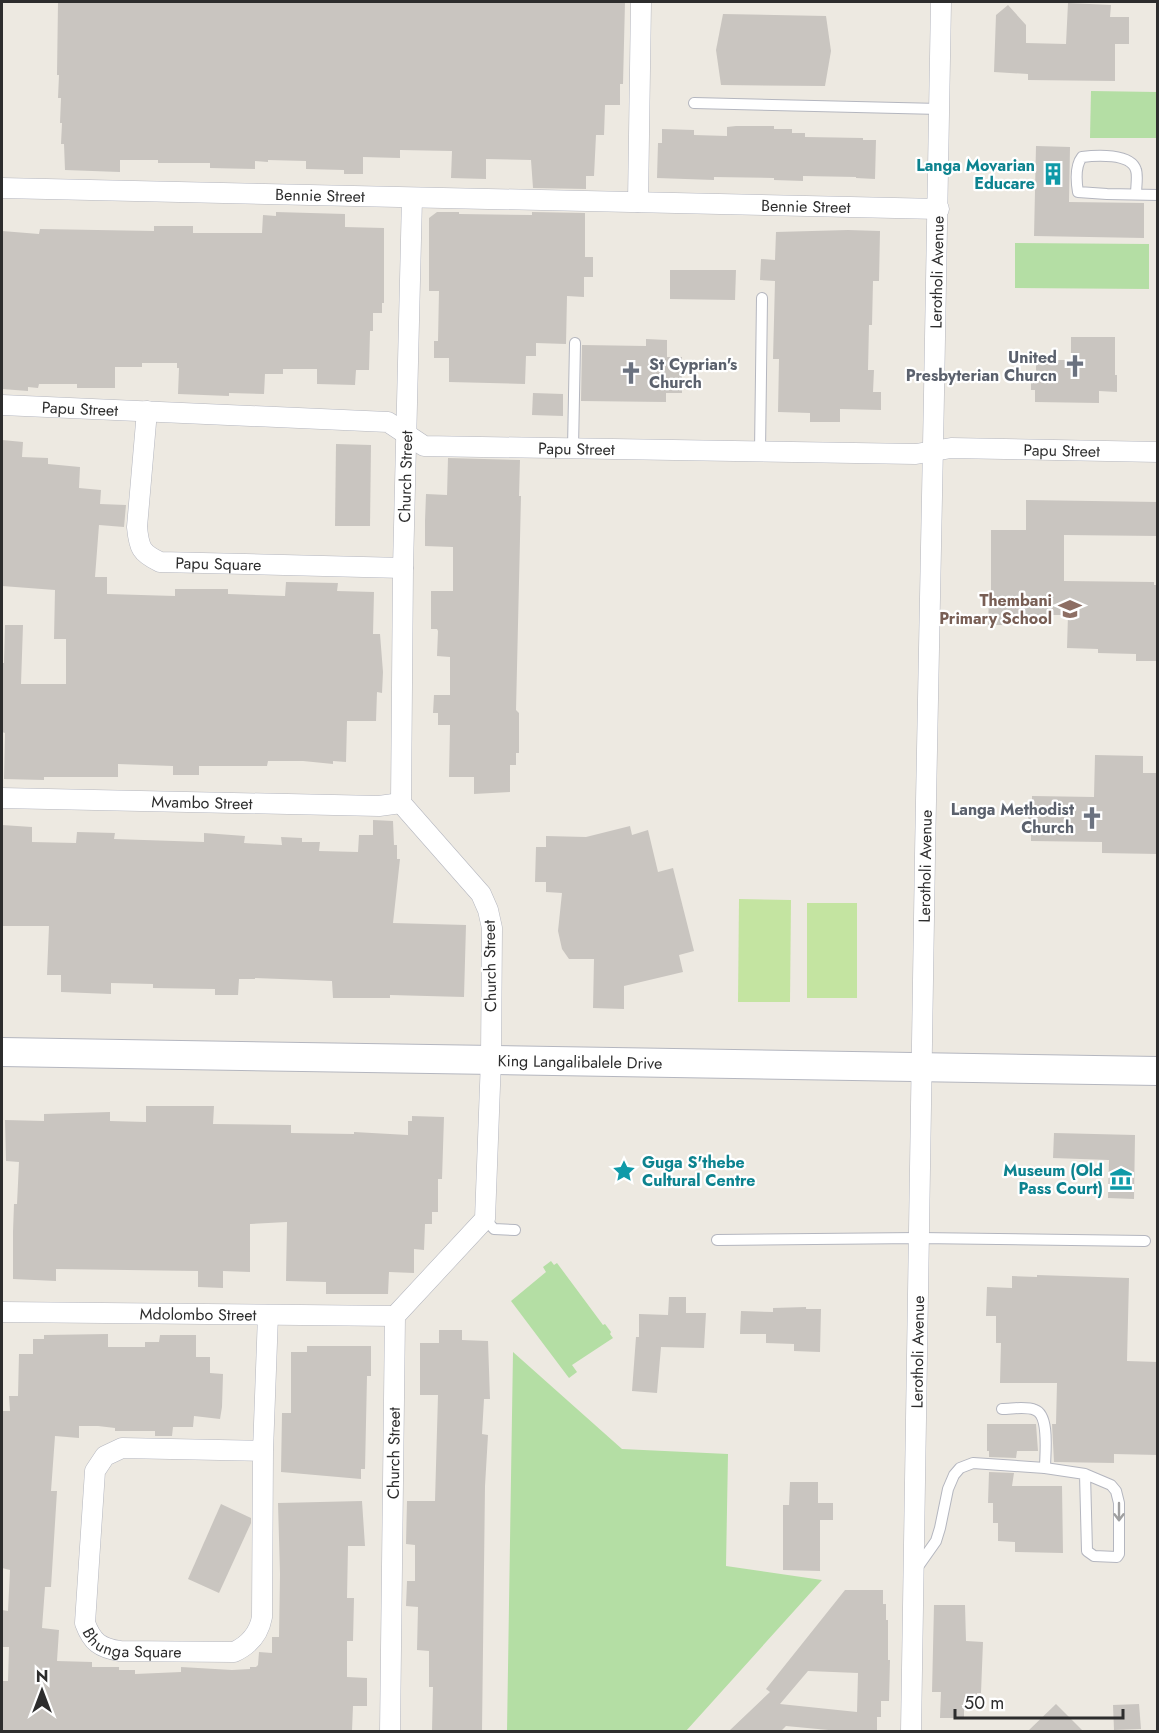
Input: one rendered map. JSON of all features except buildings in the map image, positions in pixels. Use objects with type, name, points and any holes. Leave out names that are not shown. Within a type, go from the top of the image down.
[{"type":"street","points":[[638,202],[641,2]]},
{"type":"street","name":"Lerotholi Avenue","points":[[911,1731],[941,2]]},
{"type":"street","name":"Bennie Street","points":[[2,188],[939,209]]},
{"type":"street","name":"Church Street","points":[[412,198],[403,568],[401,803],[481,894],[492,928],[491,1059],[485,1219]]},
{"type":"street","name":"Papu Street","points":[[2,405],[388,422],[424,446],[916,454],[951,448],[1158,452]]},
{"type":"street","name":"Papu Square","points":[[147,411],[137,527],[139,545],[147,556],[160,562],[403,568]]},
{"type":"street","name":"Mvambo Street","points":[[2,798],[379,806],[401,803]]},
{"type":"street","name":"King Langalibalele Drive","points":[[2,1052],[1158,1071]]},
{"type":"street","points":[[395,1317],[485,1219]]},
{"type":"street","name":"Mdolombo Street","points":[[2,1312],[395,1317]]},
{"type":"street","name":"Bhunga Square","points":[[263,1451],[122,1448],[105,1456],[95,1471],[85,1623],[88,1633],[97,1643],[108,1649],[120,1651],[234,1652],[247,1646],[260,1627],[268,1315]]},
{"type":"street","name":"Church Street","points":[[390,1731],[395,1317]]},
{"type":"lane","points":[[694,103],[940,109]]},
{"type":"lane","points":[[1136,194],[1136,169],[1130,161],[1122,158],[1091,156],[1082,157],[1078,163],[1078,192],[1158,195]]},
{"type":"lane","points":[[760,451],[762,298]]},
{"type":"lane","points":[[573,448],[575,343]]},
{"type":"lane","points":[[485,1219],[494,1229],[514,1230]]},
{"type":"lane","points":[[717,1239],[919,1238],[1145,1241]]},
{"type":"lane","points":[[1002,1409],[1030,1408],[1044,1417],[1046,1468]]},
{"type":"lane","points":[[915,1571],[936,1541],[948,1489],[954,1474],[960,1468],[973,1463],[1046,1468],[1085,1474],[1110,1485],[1116,1491],[1119,1503],[1119,1554],[1117,1557],[1094,1556],[1088,1551],[1085,1474]]},
{"type":"green space","points":[[1091,91],[1157,92],[1157,138],[1090,138]]},
{"type":"green space","points":[[1015,243],[1149,244],[1149,289],[1015,288]]},
{"type":"green space","points":[[739,899],[791,900],[790,1002],[738,1002]]},
{"type":"green space","points":[[807,903],[857,903],[857,998],[807,998]]},
{"type":"green space","points":[[551,1261],[554,1265],[557,1263],[603,1325],[605,1324],[611,1332],[613,1338],[572,1365],[577,1372],[569,1378],[511,1301],[546,1272],[543,1267]]},
{"type":"green space","points":[[513,1352],[622,1449],[728,1454],[726,1566],[822,1580],[686,1731],[507,1731]]},
{"type":"place","name":"Langa Movarian Educare","points":[[1053,174]]},
{"type":"place","name":"United Presbyterian Churcn","points":[[1075,366]]},
{"type":"place","name":"St Cyprian's Church","points":[[631,373]]},
{"type":"place","name":"Thembani Primary School","points":[[1070,609]]},
{"type":"place","name":"Langa Methodist Church","points":[[1092,818]]},
{"type":"place","name":"Guga S'thebe Cultural Centre","points":[[624,1171]]},
{"type":"place","name":"Museum (Old Pass Court)","points":[[1121,1179]]}]
